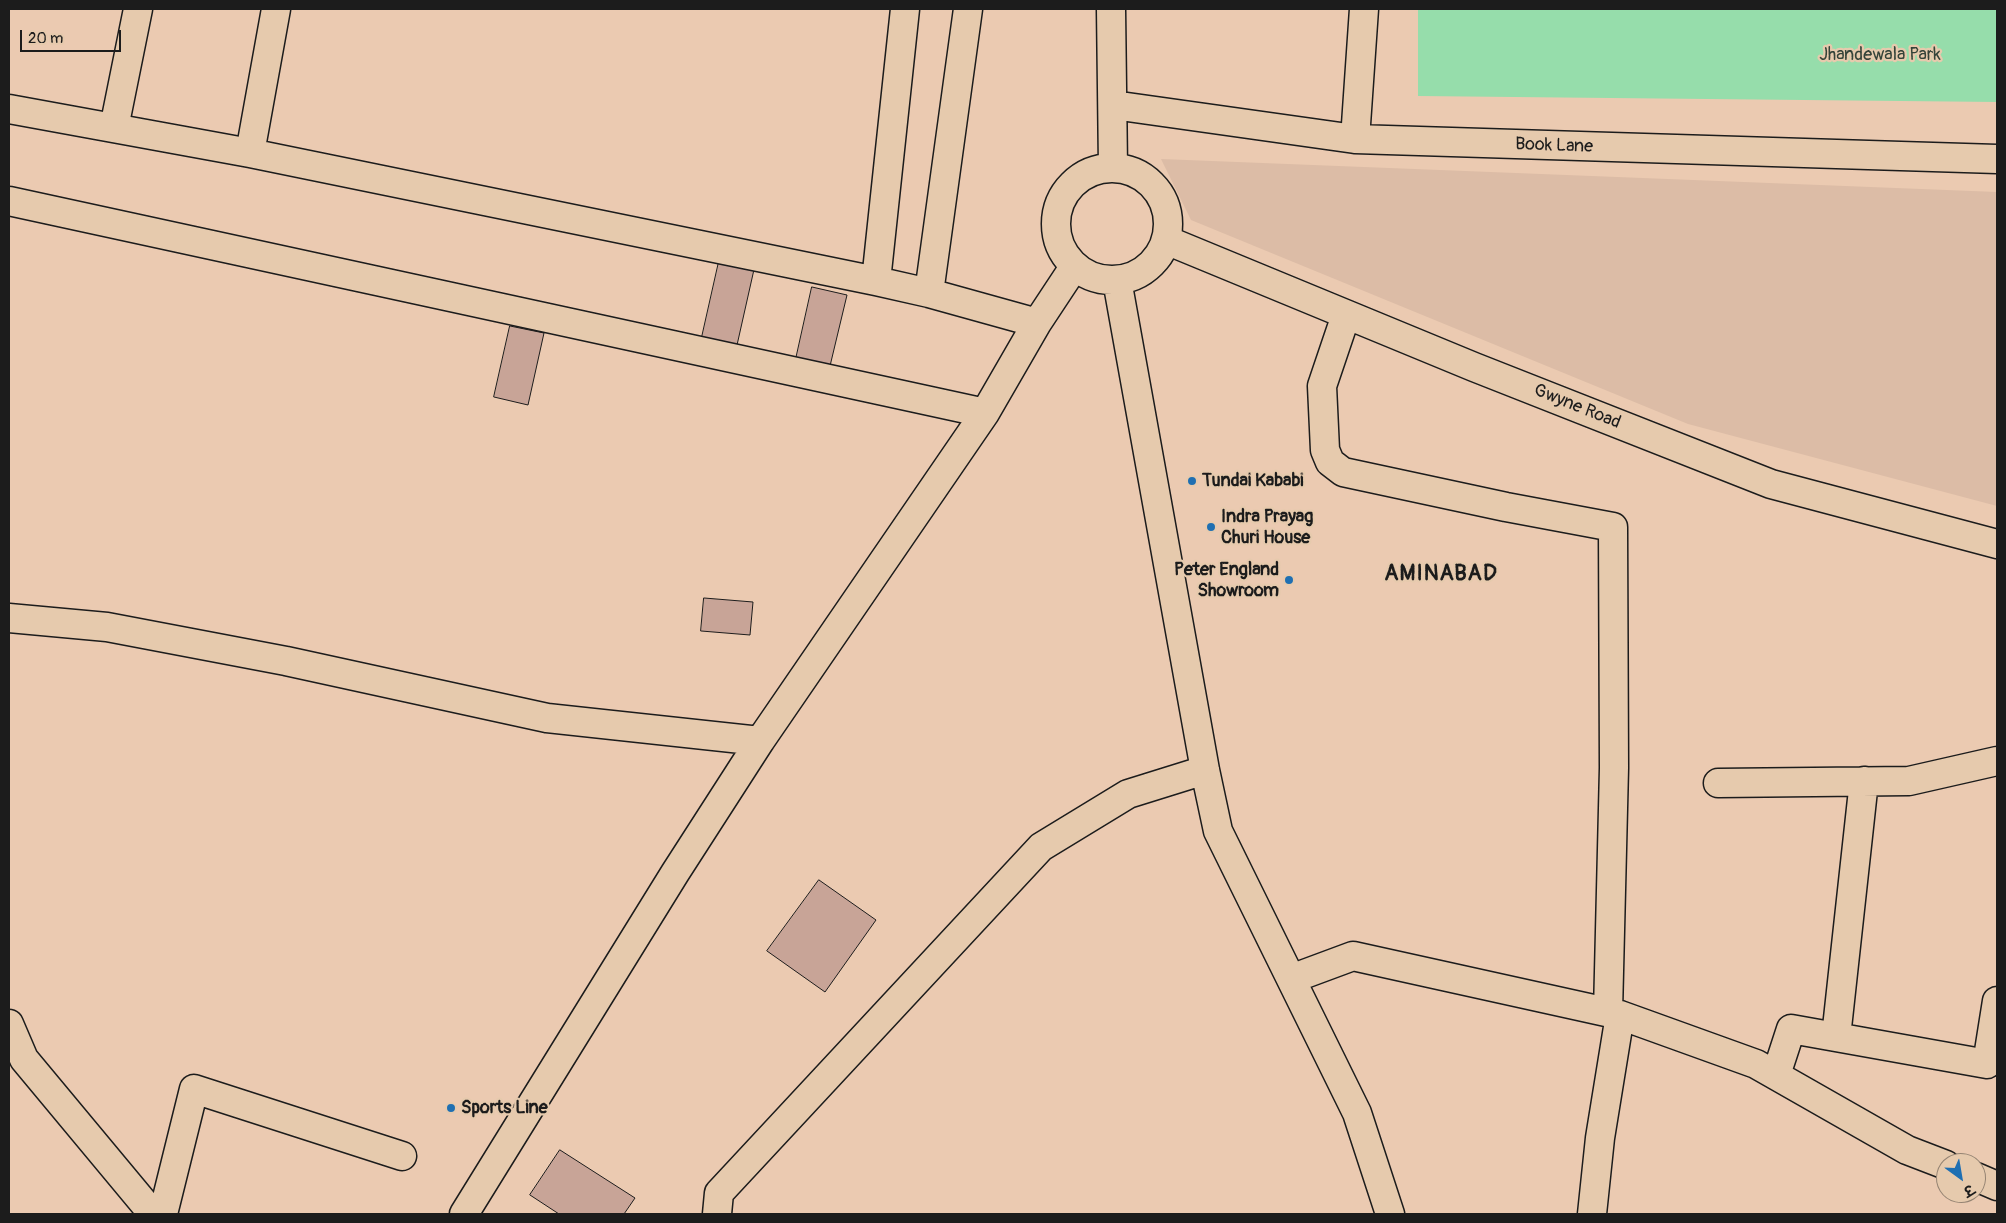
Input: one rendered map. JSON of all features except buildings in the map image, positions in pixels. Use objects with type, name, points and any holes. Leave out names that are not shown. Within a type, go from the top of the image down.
[{"type":"street","points":[[114,128],[138,9]]},
{"type":"street","points":[[250,153],[276,9]]},
{"type":"street","points":[[876,282],[905,9]]},
{"type":"street","points":[[929,293],[968,9]]},
{"type":"street","points":[[1111,9],[1113,168]]},
{"type":"street","points":[[1355,139],[1364,9]]},
{"type":"street","name":"Book Lane","points":[[1113,105],[1355,139],[1997,160]]},
{"type":"street","points":[[9,109],[250,153],[929,293],[1038,323]]},
{"type":"street","points":[[1113,168],[1132,171],[1148,181],[1160,194],[1168,210],[1169,229],[1165,246],[1156,261],[1142,273],[1125,280],[1107,281],[1089,276],[1074,267],[1062,252],[1056,233],[1057,214],[1064,196],[1076,181],[1093,171],[1113,168]]},
{"type":"street","points":[[9,201],[985,413]]},
{"type":"street","name":"Gwyne Road","points":[[1166,240],[1346,315],[1771,484],[1997,544]]},
{"type":"street","points":[[464,1214],[675,873],[760,741],[985,413],[1038,323],[1074,267]]},
{"type":"street","points":[[1117,280],[1205,770],[1218,832],[1356,1113],[1390,1214]]},
{"type":"street","points":[[1346,315],[1322,386],[1325,450],[1330,462],[1343,472],[1506,507],[1613,526],[1614,1013],[1592,1214]]},
{"type":"street","points":[[9,618],[107,627],[286,661],[547,718],[760,741]]},
{"type":"street","points":[[1718,784],[1909,781],[1997,761]]},
{"type":"street","points":[[717,1214],[719,1193],[1041,847],[1128,794],[1205,770]]},
{"type":"street","points":[[1836,1038],[1864,781]]},
{"type":"street","points":[[1291,979],[1353,956],[1614,1013],[1756,1064],[1908,1150],[1936,1161]]},
{"type":"street","points":[[1776,1075],[1791,1030],[1987,1064],[1997,1001]]},
{"type":"street","points":[[9,1024],[24,1059],[153,1214]]},
{"type":"street","points":[[164,1214],[194,1089],[402,1156]]},
{"type":"shaded area","points":[[1161,159],[1997,192],[1997,506],[1688,424],[1191,220]]},
{"type":"green space","name":"Jhandewala Park","points":[[1418,9],[1997,9],[1997,102],[1418,96]]},
{"type":"place","name":"Tundai Kababi","points":[[1192,481]]},
{"type":"place","name":"Indra Prayag Churi House","points":[[1211,527]]},
{"type":"place","name":"Peter England Showroom","points":[[1289,580]]},
{"type":"place","name":"Sports Line","points":[[451,1108]]},
{"type":"district","name":"AMINABAD","points":[[1441,574]]}]
